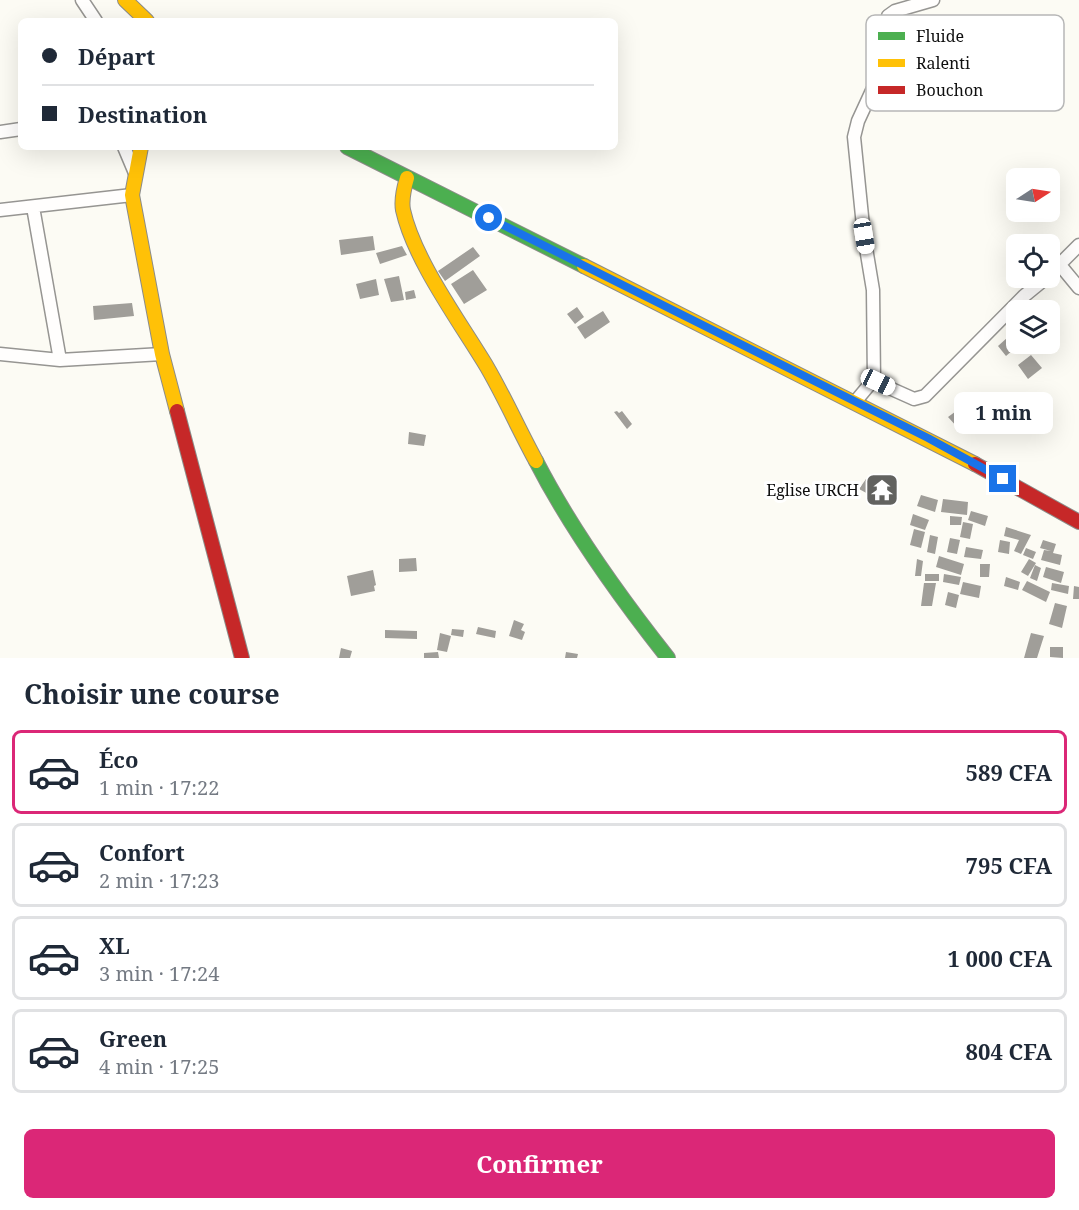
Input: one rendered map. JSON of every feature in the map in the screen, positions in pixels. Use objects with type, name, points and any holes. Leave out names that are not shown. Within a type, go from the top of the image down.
[{"type":"street","points":[[82,0],[94,18]]},
{"type":"street","points":[[125,0],[144,18]]},
{"type":"street","points":[[889,15],[895,11],[933,0]]},
{"type":"street","points":[[855,402],[874,382],[873,290],[854,147],[855,129],[866,104]]},
{"type":"street","points":[[0,132],[18,129]]},
{"type":"street","points":[[125,150],[135,173]]},
{"type":"street","points":[[140,150],[132,195],[162,354],[242,658]]},
{"type":"street","points":[[353,150],[946,448],[1079,522]]},
{"type":"street","points":[[407,178],[402,197],[404,214],[436,281],[489,372],[539,468],[582,540],[629,610],[668,658]]},
{"type":"street","points":[[0,210],[132,195]]},
{"type":"street","points":[[33,207],[60,360]]},
{"type":"street","points":[[1079,245],[1060,265],[1079,288]]},
{"type":"street","points":[[874,382],[915,399],[925,396],[1034,288]]},
{"type":"street","points":[[0,354],[60,360],[162,354]]},
{"type":"building","points":[[373,236],[375,250],[341,255],[339,240]]},
{"type":"building","points":[[402,246],[407,255],[380,264],[376,253]]},
{"type":"building","points":[[473,247],[480,256],[445,281],[438,271]]},
{"type":"building","points":[[473,270],[487,290],[464,304],[451,284]]},
{"type":"building","points":[[399,276],[404,300],[391,302],[384,279]]},
{"type":"building","points":[[376,279],[379,295],[360,299],[356,284]]},
{"type":"building","points":[[414,290],[416,298],[406,300],[405,292]]},
{"type":"building","points":[[132,303],[134,316],[94,320],[93,306]]},
{"type":"building","points":[[577,307],[584,317],[575,324],[567,314]]},
{"type":"building","points":[[603,311],[610,322],[585,339],[577,327]]},
{"type":"building","points":[[1006,339],[1006,354],[1008,354],[1006,356],[998,346]]},
{"type":"building","points":[[1031,355],[1042,368],[1028,379],[1018,365]]},
{"type":"building","points":[[973,393],[983,403],[958,428],[948,417],[963,406],[961,404],[965,401],[966,403]]},
{"type":"building","points":[[984,406],[992,414],[974,431],[966,423]]},
{"type":"building","points":[[622,411],[632,424],[627,429],[614,412],[619,413]]},
{"type":"building","points":[[409,432],[426,435],[424,446],[408,444]]},
{"type":"building","points":[[866,479],[888,492],[881,501],[859,489]]},
{"type":"building","points":[[921,495],[938,500],[935,512],[917,506]]},
{"type":"building","points":[[943,499],[968,502],[967,515],[941,512]]},
{"type":"building","points":[[971,511],[988,516],[985,526],[968,520]]},
{"type":"building","points":[[913,514],[929,520],[925,530],[910,525]]},
{"type":"building","points":[[950,516],[962,517],[961,525],[950,525]]},
{"type":"building","points":[[963,522],[973,524],[970,539],[960,537]]},
{"type":"building","points":[[1006,527],[1031,535],[1021,554],[1014,551],[1019,540],[1004,536]]},
{"type":"building","points":[[914,529],[925,532],[921,548],[910,545]]},
{"type":"building","points":[[930,535],[938,537],[935,554],[927,552]]},
{"type":"building","points":[[950,538],[960,540],[957,554],[947,552]]},
{"type":"building","points":[[1000,540],[1010,542],[1009,554],[998,552]]},
{"type":"building","points":[[1043,540],[1056,544],[1053,553],[1062,555],[1060,565],[1041,560],[1044,550],[1051,551],[1040,548]]},
{"type":"building","points":[[966,547],[983,550],[981,559],[964,557]]},
{"type":"building","points":[[1026,548],[1036,552],[1033,559],[1023,555]]},
{"type":"building","points":[[939,556],[964,564],[961,575],[936,567]]},
{"type":"building","points":[[416,558],[417,571],[399,572],[399,559]]},
{"type":"building","points":[[917,559],[923,561],[921,576],[915,576]]},
{"type":"building","points":[[1029,559],[1036,563],[1028,576],[1021,572]]},
{"type":"building","points":[[980,564],[990,564],[989,577],[980,577]]},
{"type":"building","points":[[1035,565],[1041,568],[1037,581],[1030,578]]},
{"type":"building","points":[[1046,567],[1064,572],[1061,583],[1043,577]]},
{"type":"building","points":[[373,570],[375,591],[351,596],[347,576]]},
{"type":"building","points":[[925,574],[939,574],[939,581],[925,581]]},
{"type":"building","points":[[944,574],[961,577],[959,585],[943,582]]},
{"type":"building","points":[[1006,577],[1020,582],[1018,590],[1004,586]]},
{"type":"building","points":[[1027,581],[1050,592],[1046,602],[1022,590]]},
{"type":"building","points":[[963,582],[981,586],[979,598],[960,594]]},
{"type":"building","points":[[924,583],[936,583],[932,606],[921,606]]},
{"type":"building","points":[[1052,583],[1069,586],[1068,594],[1051,590]]},
{"type":"building","points":[[1074,586],[1079,587],[1079,599],[1073,599]]},
{"type":"building","points":[[948,592],[959,595],[956,608],[945,605]]},
{"type":"building","points":[[1055,603],[1067,606],[1062,628],[1049,624]]},
{"type":"building","points":[[514,620],[524,624],[521,630],[525,632],[522,640],[509,636]]},
{"type":"building","points":[[478,627],[496,631],[495,638],[476,634]]},
{"type":"building","points":[[452,629],[464,630],[463,637],[451,635]]},
{"type":"building","points":[[385,630],[417,631],[417,639],[385,638]]},
{"type":"building","points":[[440,633],[451,636],[447,652],[437,650]]},
{"type":"building","points":[[1031,633],[1044,636],[1037,658],[1024,658]]},
{"type":"building","points":[[1050,647],[1063,647],[1063,658],[1050,657]]},
{"type":"building","points":[[341,648],[352,651],[350,658],[339,658]]},
{"type":"building","points":[[438,652],[439,658],[424,658],[424,653]]},
{"type":"building","points":[[566,652],[578,654],[577,658],[565,658]]},
{"type":"traffic: fast","points":[[353,150],[584,266]]},
{"type":"traffic: fast","points":[[536,461],[565,513],[597,562],[668,658]]},
{"type":"traffic: slow","points":[[125,0],[144,18]]},
{"type":"traffic: slow","points":[[140,150],[132,195],[162,354],[177,411]]},
{"type":"traffic: slow","points":[[407,178],[403,210],[417,249],[427,270],[494,379],[536,461]]},
{"type":"traffic: slow","points":[[584,266],[975,464]]},
{"type":"traffic: jam","points":[[177,411],[242,658]]},
{"type":"traffic: jam","points":[[975,464],[1079,522]]},
{"type":"place","name":"Eglise URCH","points":[[882,490]]},
{"type":"route","points":[[489,218],[928,438],[1003,479]]}]
